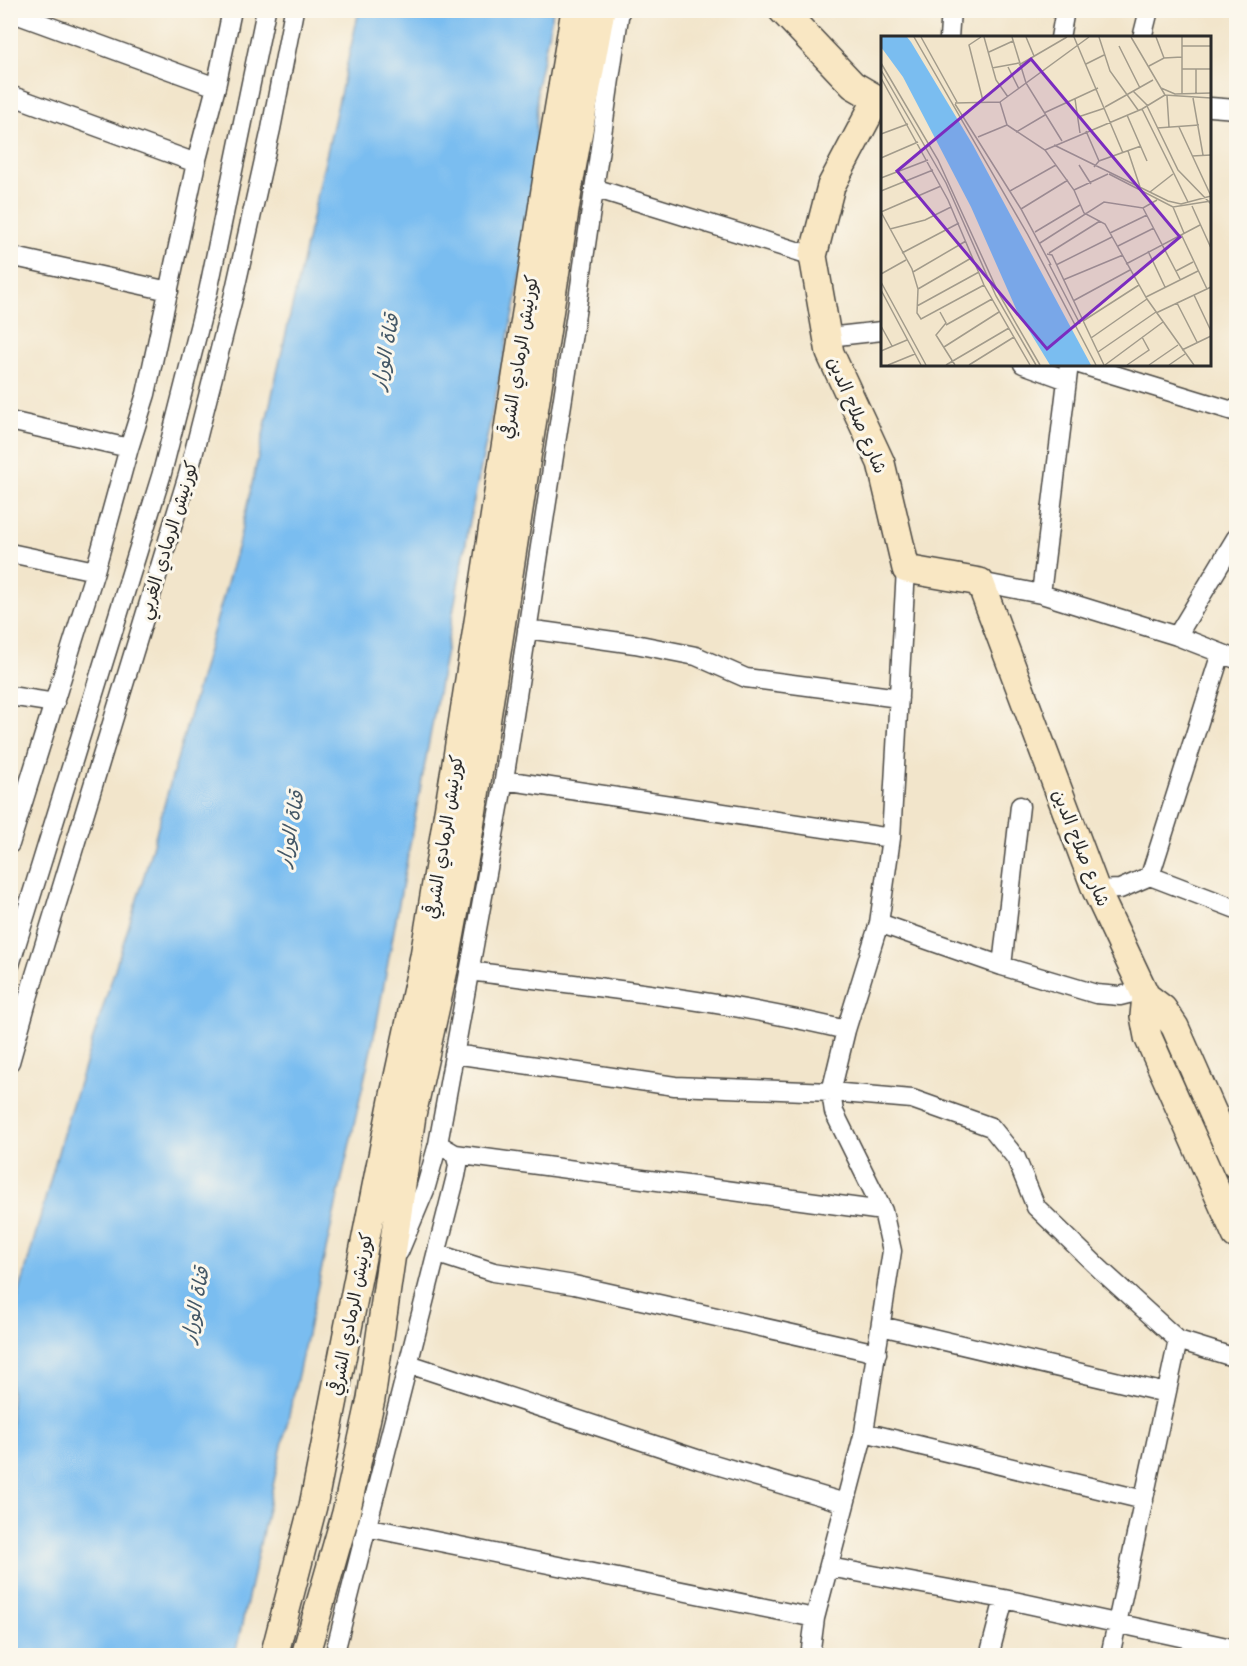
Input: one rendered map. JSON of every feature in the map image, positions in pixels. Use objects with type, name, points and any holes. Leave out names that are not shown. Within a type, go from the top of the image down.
[{"type":"main road","name":"كورنيش الرمادي الشرقي","points":[[274,1656],[313,1506],[394,1095],[424,956],[575,10]]},
{"type":"main road","name":"كورنيش الرمادي الشرقي","points":[[305,1656],[356,1520],[412,1115],[445,965],[469,834],[568,185],[601,10]]},
{"type":"main road","name":"شارع صلاح الدين","points":[[786,12],[853,85],[880,100],[831,186],[813,256],[830,353],[881,462],[906,569]]},
{"type":"main road","points":[[906,569],[980,582]]},
{"type":"main road","name":"شارع صلاح الدين","points":[[980,582],[1096,890],[1145,993],[1163,1009],[1175,1027],[1236,1165]]},
{"type":"main road","name":"شارع صلاح الدين","points":[[1145,993],[1144,1016],[1148,1037],[1236,1235]]},
{"type":"main road","points":[[313,1506],[356,1520]]},
{"type":"street","points":[[10,844],[14,821],[55,704],[96,571],[146,394],[196,162],[216,87],[232,10]]},
{"type":"street","name":"كورنيش الرمادي الغربي","points":[[10,964],[162,473],[208,292],[266,10]]},
{"type":"street","name":"كورنيش الرمادي الغربي","points":[[10,1062],[188,475],[271,129],[294,10]]},
{"type":"street","points":[[391,1267],[415,1217],[438,1144],[504,780],[620,10]]},
{"type":"street","points":[[949,36],[951,10]]},
{"type":"street","points":[[1060,36],[1065,10]]},
{"type":"street","points":[[1142,36],[1149,10]]},
{"type":"street","points":[[10,12],[216,87]]},
{"type":"street","points":[[10,95],[196,162]]},
{"type":"street","points":[[1211,107],[1236,109]]},
{"type":"street","points":[[594,188],[813,256]]},
{"type":"street","points":[[10,256],[169,291]]},
{"type":"street","points":[[828,337],[881,331]]},
{"type":"street","points":[[1034,366],[1068,372],[1041,594]]},
{"type":"street","points":[[1086,366],[1236,412]]},
{"type":"street","points":[[10,421],[129,448]]},
{"type":"street","points":[[1177,636],[1236,538]]},
{"type":"street","points":[[10,553],[96,571]]},
{"type":"street","points":[[810,1656],[815,1618],[864,1432],[892,1251],[883,1211],[834,1112],[831,1092],[846,1030],[879,923],[891,838],[906,569]]},
{"type":"street","points":[[980,582],[1041,594],[1177,636],[1229,656],[1150,876]]},
{"type":"street","points":[[527,629],[635,644],[696,656],[746,678],[899,698]]},
{"type":"street","points":[[10,696],[55,704]]},
{"type":"street","points":[[504,780],[891,838]]},
{"type":"street","points":[[1002,966],[1020,806]]},
{"type":"street","points":[[41,866],[66,873]]},
{"type":"street","points":[[1096,890],[1120,889],[1150,876],[1236,909]]},
{"type":"street","points":[[879,923],[1002,966],[1096,994],[1120,996],[1145,993]]},
{"type":"street","points":[[469,971],[706,1002],[780,1014],[846,1030]]},
{"type":"street","points":[[454,1054],[675,1086],[831,1092],[912,1099],[992,1126],[1016,1158],[1036,1207],[1101,1270],[1178,1340],[1236,1358]]},
{"type":"street","points":[[438,1144],[455,1154],[883,1211]]},
{"type":"street","points":[[334,1656],[356,1520],[409,1364],[456,1176],[458,1165],[455,1154]]},
{"type":"street","points":[[438,1254],[494,1272],[574,1285],[877,1353]]},
{"type":"street","points":[[881,1326],[1166,1393]]},
{"type":"street","points":[[1110,1656],[1178,1340]]},
{"type":"street","points":[[409,1364],[700,1460],[845,1503]]},
{"type":"street","points":[[864,1432],[1144,1500]]},
{"type":"street","points":[[356,1520],[815,1618]]},
{"type":"street","points":[[829,1567],[1004,1599],[1236,1649]]},
{"type":"street","points":[[989,1656],[1004,1599]]},
{"type":"water","name":"قناة الورار","points":[[359,11],[553,11],[537,87],[535,207],[473,505],[376,1027],[235,1655],[11,1656],[11,1323],[65,1127],[140,890],[239,541]]}]
